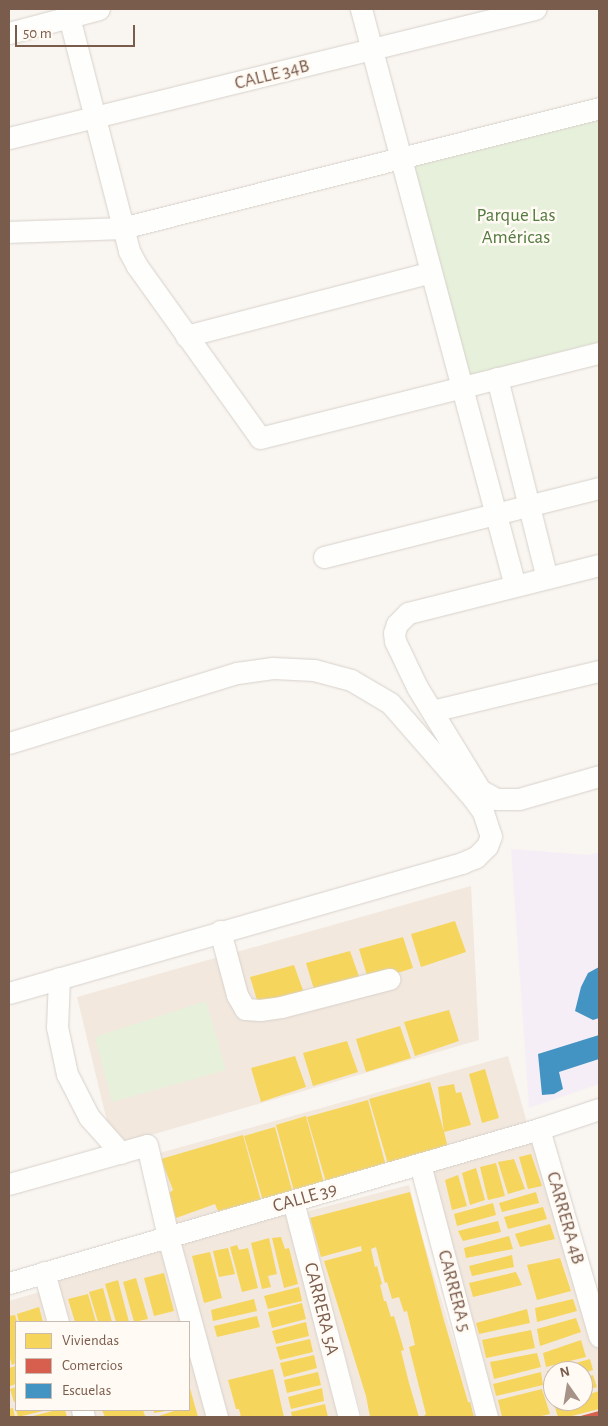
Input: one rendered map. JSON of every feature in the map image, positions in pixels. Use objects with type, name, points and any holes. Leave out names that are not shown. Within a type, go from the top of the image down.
[{"type":"street","points":[[9,32],[68,13],[99,9]]},
{"type":"street","points":[[361,9],[515,586]]},
{"type":"street","name":"CALLE 34B","points":[[9,138],[535,9]]},
{"type":"street","points":[[68,13],[129,251],[137,266],[186,336],[260,438],[599,353]]},
{"type":"street","points":[[9,232],[122,228],[599,108]]},
{"type":"street","points":[[186,336],[431,272]]},
{"type":"street","points":[[497,378],[547,578]]},
{"type":"street","points":[[324,557],[599,488]]},
{"type":"street","points":[[599,565],[408,613],[397,624],[395,641],[417,687],[480,790],[496,799],[519,799],[599,776]]},
{"type":"street","points":[[9,743],[237,673],[273,668],[314,670],[351,680],[390,703],[473,798],[483,812],[491,836],[487,846],[476,857],[462,863],[9,993]]},
{"type":"street","points":[[432,711],[599,671]]},
{"type":"street","points":[[220,931],[237,995],[245,1009],[260,1010],[281,1007],[388,979]]},
{"type":"street","points":[[59,978],[57,1027],[67,1074],[89,1117],[121,1153]]},
{"type":"street","name":"CALLE 39","points":[[9,1283],[539,1129],[599,1109]]},
{"type":"street","name":"CARRERA 4B","points":[[539,1129],[599,1336]]},
{"type":"street","points":[[9,1184],[147,1145],[168,1237],[216,1417]]},
{"type":"street","name":"CARRERA 5","points":[[420,1164],[487,1417]]},
{"type":"street","name":"CARRERA 5A","points":[[293,1201],[348,1417]]},
{"type":"street","points":[[44,1272],[58,1321]]},
{"type":"shaded area","points":[[511,849],[589,855],[599,852],[599,1084],[529,1108]]},
{"type":"shaded area","points":[[471,886],[479,1040],[113,1146],[77,997]]},
{"type":"shaded area","points":[[508,1056],[528,1126],[174,1229],[156,1154]]},
{"type":"shaded area","points":[[539,1129],[599,1336],[599,1417],[487,1417],[420,1164]]},
{"type":"shaded area","points":[[409,1185],[422,1236],[477,1417],[362,1417],[305,1212]]},
{"type":"shaded area","points":[[291,1211],[349,1417],[220,1417],[174,1244]]},
{"type":"shaded area","points":[[164,1250],[182,1321],[65,1321],[54,1281]]},
{"type":"shaded area","points":[[43,1291],[52,1321],[15,1321],[15,1411],[76,1411],[78,1417],[9,1417],[9,1301]]},
{"type":"shaded area","points":[[190,1352],[206,1417],[91,1417],[89,1411],[190,1411]]},
{"type":"green space","name":"Parque Las Américas","points":[[599,120],[599,342],[469,376],[414,166]]},
{"type":"green space","points":[[206,1001],[226,1070],[112,1102],[95,1037]]},
{"type":"building: Viviendas","points":[[455,921],[466,952],[421,967],[411,934]]},
{"type":"building: Viviendas","points":[[403,937],[413,968],[369,982],[359,949]]},
{"type":"building: Viviendas","points":[[350,951],[361,982],[316,996],[306,963]]},
{"type":"building: Viviendas","points":[[294,965],[305,996],[260,1010],[250,977]]},
{"type":"building: Viviendas","points":[[449,1010],[459,1041],[415,1056],[404,1022]]},
{"type":"building: Viviendas","points":[[400,1026],[411,1058],[366,1072],[356,1039]]},
{"type":"building: Viviendas","points":[[347,1041],[358,1072],[313,1086],[303,1053]]},
{"type":"building: Viviendas","points":[[295,1056],[306,1087],[261,1102],[251,1068]]},
{"type":"building: Viviendas","points":[[485,1069],[499,1118],[482,1123],[469,1074]]},
{"type":"building: Viviendas","points":[[430,1082],[448,1148],[418,1156],[415,1145],[418,1157],[388,1164],[369,1099]]},
{"type":"building: Viviendas","points":[[454,1084],[456,1093],[461,1092],[471,1125],[444,1132],[438,1087]]},
{"type":"building: Viviendas","points":[[368,1100],[386,1166],[326,1182],[307,1117]]},
{"type":"building: Viviendas","points":[[306,1116],[324,1183],[294,1191],[276,1125]]},
{"type":"building: Viviendas","points":[[275,1127],[293,1194],[263,1201],[244,1136]]},
{"type":"building: Viviendas","points":[[243,1135],[261,1201],[218,1211],[215,1204],[176,1218],[168,1194],[173,1190],[161,1159]]},
{"type":"building: Viviendas","points":[[531,1154],[542,1186],[528,1189],[519,1157]]},
{"type":"building: Viviendas","points":[[514,1159],[525,1189],[508,1194],[498,1162]]},
{"type":"building: Viviendas","points":[[496,1163],[505,1196],[488,1200],[480,1167]]},
{"type":"building: Viviendas","points":[[476,1168],[485,1200],[470,1205],[462,1173]]},
{"type":"building: Viviendas","points":[[458,1175],[467,1206],[452,1210],[445,1180]]},
{"type":"building: Viviendas","points":[[410,1192],[443,1317],[474,1417],[423,1417],[426,1414],[409,1347],[415,1345],[407,1311],[404,1312],[399,1297],[392,1299],[387,1282],[385,1283],[376,1247],[371,1249],[375,1267],[377,1266],[382,1284],[380,1285],[384,1301],[386,1301],[391,1317],[394,1316],[404,1350],[401,1351],[419,1417],[370,1417],[366,1396],[324,1261],[362,1251],[361,1246],[321,1257],[310,1218]]},
{"type":"building: Viviendas","points":[[536,1192],[539,1203],[502,1212],[499,1203]]},
{"type":"building: Viviendas","points":[[493,1203],[496,1215],[457,1226],[454,1214]]},
{"type":"building: Viviendas","points":[[543,1207],[547,1219],[508,1229],[504,1217]]},
{"type":"building: Viviendas","points":[[498,1221],[501,1232],[463,1241],[458,1231]]},
{"type":"building: Viviendas","points":[[550,1224],[555,1239],[520,1247],[515,1234]]},
{"type":"building: Viviendas","points":[[509,1236],[513,1249],[466,1258],[464,1248]]},
{"type":"building: Viviendas","points":[[281,1237],[285,1249],[289,1248],[298,1284],[284,1288],[272,1238]]},
{"type":"building: Viviendas","points":[[269,1238],[277,1274],[268,1276],[271,1287],[262,1289],[251,1243]]},
{"type":"building: Viviendas","points":[[237,1245],[239,1250],[248,1248],[258,1288],[242,1292],[230,1247]]},
{"type":"building: Viviendas","points":[[228,1248],[235,1274],[219,1277],[213,1251]]},
{"type":"building: Viviendas","points":[[210,1252],[222,1298],[204,1303],[192,1256]]},
{"type":"building: Viviendas","points":[[512,1255],[514,1267],[472,1276],[469,1266]]},
{"type":"building: Viviendas","points":[[560,1258],[571,1291],[537,1300],[527,1265]]},
{"type":"building: Viviendas","points":[[516,1272],[522,1285],[473,1297],[469,1283]]},
{"type":"building: Viviendas","points":[[164,1273],[174,1311],[154,1316],[144,1278]]},
{"type":"building: Viviendas","points":[[136,1278],[148,1319],[134,1321],[123,1282]]},
{"type":"building: Viviendas","points":[[118,1280],[129,1321],[116,1321],[105,1284]]},
{"type":"building: Viviendas","points":[[299,1287],[302,1301],[268,1309],[264,1296]]},
{"type":"building: Viviendas","points":[[103,1288],[112,1321],[98,1321],[89,1292]]},
{"type":"building: Viviendas","points":[[88,1294],[96,1321],[75,1321],[68,1299]]},
{"type":"building: Viviendas","points":[[254,1299],[257,1311],[213,1321],[211,1310]]},
{"type":"building: Viviendas","points":[[573,1299],[577,1311],[537,1322],[535,1308]]},
{"type":"building: Viviendas","points":[[302,1303],[306,1319],[272,1328],[268,1312]]},
{"type":"building: Viviendas","points":[[39,1307],[43,1321],[19,1321],[17,1314]]},
{"type":"building: Viviendas","points":[[527,1309],[530,1323],[479,1334],[476,1323]]},
{"type":"building: Viviendas","points":[[15,1315],[17,1321],[15,1321],[15,1364],[12,1365],[9,1355],[9,1316]]},
{"type":"building: Viviendas","points":[[257,1316],[260,1327],[217,1337],[214,1326]]},
{"type":"building: Viviendas","points":[[576,1318],[581,1332],[540,1346],[537,1329]]},
{"type":"building: Viviendas","points":[[306,1322],[309,1336],[276,1344],[272,1331]]},
{"type":"building: Viviendas","points":[[531,1330],[535,1348],[486,1358],[482,1340]]},
{"type":"building: Viviendas","points":[[310,1339],[313,1352],[280,1360],[276,1347]]},
{"type":"building: Viviendas","points":[[581,1340],[586,1357],[570,1361],[545,1361],[543,1353]]},
{"type":"building: Viviendas","points":[[537,1353],[541,1367],[494,1379],[490,1362]]},
{"type":"building: Viviendas","points":[[314,1355],[317,1368],[284,1377],[280,1363]]},
{"type":"building: Viviendas","points":[[15,1366],[15,1384],[10,1386],[9,1368]]},
{"type":"building: Viviendas","points":[[273,1369],[284,1417],[241,1417],[239,1409],[236,1409],[228,1380]]},
{"type":"building: Viviendas","points":[[318,1372],[321,1385],[287,1393],[284,1380]]},
{"type":"building: Viviendas","points":[[541,1372],[543,1385],[496,1396],[493,1384]]},
{"type":"building: Viviendas","points":[[593,1375],[597,1387],[593,1388]]},
{"type":"building: Viviendas","points":[[15,1387],[14,1402],[10,1389]]},
{"type":"building: Viviendas","points":[[322,1388],[324,1401],[291,1409],[288,1397]]},
{"type":"building: Viviendas","points":[[190,1389],[198,1417],[156,1417],[174,1411],[190,1411]]},
{"type":"building: Viviendas","points":[[542,1389],[543,1411],[549,1411],[550,1414],[537,1417],[502,1417],[498,1400]]},
{"type":"building: Viviendas","points":[[599,1391],[599,1409],[593,1411],[593,1393]]},
{"type":"building: Viviendas","points":[[325,1404],[328,1417],[292,1417],[291,1412]]},
{"type":"building: Viviendas","points":[[13,1408],[15,1417],[9,1417],[9,1409]]},
{"type":"building: Viviendas","points":[[16,1411],[43,1411],[18,1417]]},
{"type":"building: Viviendas","points":[[52,1411],[65,1411],[67,1417],[29,1417]]},
{"type":"building: Viviendas","points":[[102,1411],[143,1411],[145,1416],[105,1417]]},
{"type":"building: Viviendas","points":[[556,1411],[591,1411],[568,1417],[558,1417]]},
{"type":"building: Comercios","points":[[599,1411],[599,1417],[577,1417]]},
{"type":"building: Escuelas","points":[[599,967],[599,1018],[593,1020],[575,1011],[581,987],[588,973]]},
{"type":"building: Escuelas","points":[[599,1035],[599,1059],[559,1072],[563,1089],[554,1094],[542,1095],[538,1054]]}]
